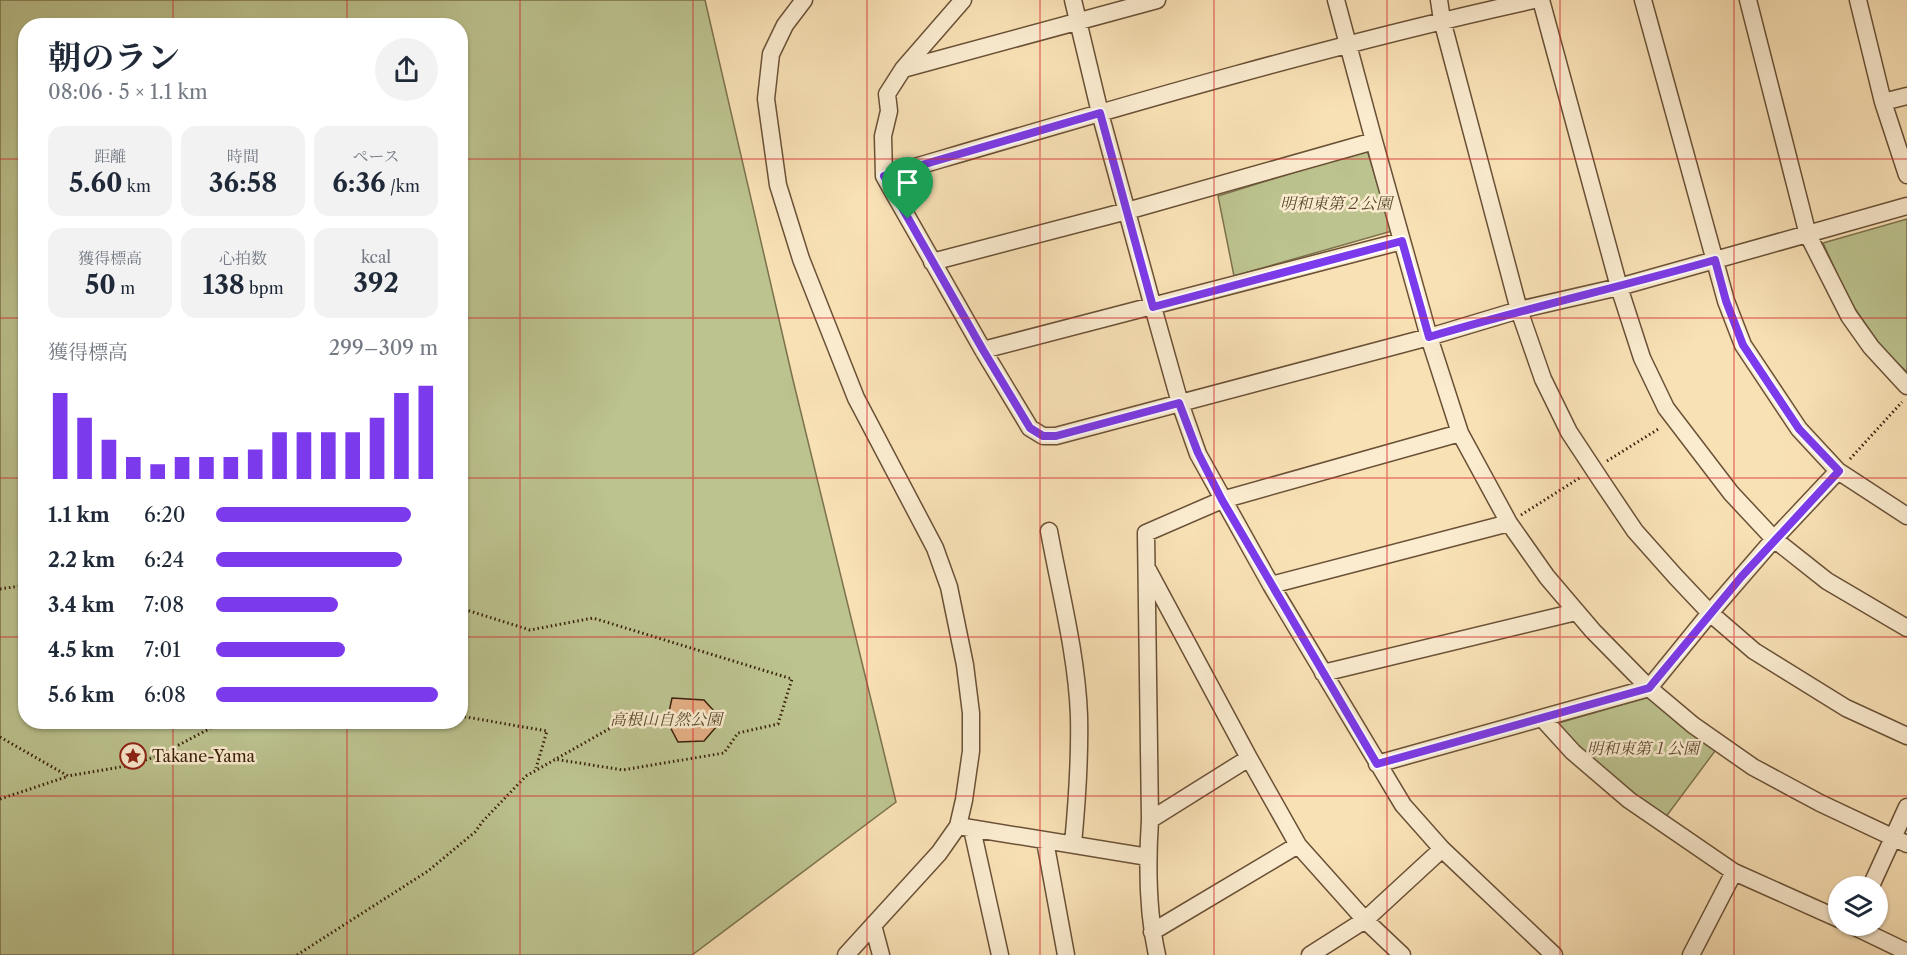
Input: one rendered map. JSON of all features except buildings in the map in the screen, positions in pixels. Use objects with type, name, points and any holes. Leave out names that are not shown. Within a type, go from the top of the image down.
[{"type":"street","points":[[963,0],[903,69],[887,94],[889,111],[884,136],[884,176],[1030,428],[1043,436],[1056,436],[1429,337],[1520,310],[1619,287],[1907,207]]},
{"type":"street","points":[[1073,0],[1100,113],[1179,403],[1198,453],[1271,585],[1403,805],[1442,849],[1554,955]]},
{"type":"street","points":[[903,69],[1156,0]]},
{"type":"street","points":[[1336,0],[1429,337],[1460,433],[1509,523],[1546,577],[1576,612],[1649,688],[1693,725],[1753,767],[1820,803],[1900,840]]},
{"type":"street","points":[[1438,0],[1520,310],[1543,379],[1569,432],[1635,531],[1710,613],[1755,651],[1846,708],[1907,736]]},
{"type":"street","points":[[884,176],[1100,113],[1349,45],[1442,20],[1534,0]]},
{"type":"street","points":[[1541,0],[1619,287],[1642,358],[1666,408],[1731,493],[1774,539],[1827,581],[1907,628]]},
{"type":"street","points":[[1643,0],[1726,301],[1743,345],[1799,429],[1839,471],[1907,516]]},
{"type":"street","points":[[1748,0],[1808,235],[1849,316],[1871,347],[1907,386]]},
{"type":"street","points":[[1857,0],[1883,102],[1907,176]]},
{"type":"street","points":[[800,1],[771,54],[766,99],[778,185],[801,259],[856,398],[928,534],[949,587],[965,665],[971,713],[971,751],[965,827],[999,955]]},
{"type":"street","points":[[1883,102],[1907,96]]},
{"type":"street","points":[[932,262],[1127,211],[1374,141]]},
{"type":"street","points":[[983,350],[1402,241]]},
{"type":"street","points":[[1157,955],[1152,932],[1148,857],[1150,820],[1146,533],[1222,500],[1460,433]]},
{"type":"street","points":[[1377,764],[1649,688],[1774,539],[1839,471]]},
{"type":"street","points":[[1271,585],[1509,523]]},
{"type":"street","points":[[1049,531],[1075,675],[1079,715],[1079,778],[1073,844]]},
{"type":"street","points":[[1147,566],[1298,845],[1365,920],[1401,955]]},
{"type":"street","points":[[1323,673],[1576,612]]},
{"type":"street","points":[[1542,718],[1573,752],[1629,800],[1734,872],[1828,914]]},
{"type":"street","points":[[1150,820],[1249,758]]},
{"type":"street","points":[[1877,876],[1900,840],[1907,807]]},
{"type":"street","points":[[965,827],[1148,857]]},
{"type":"street","points":[[846,955],[965,827]]},
{"type":"street","points":[[1045,841],[1066,955]]},
{"type":"street","points":[[1152,932],[1298,845]]},
{"type":"street","points":[[1310,955],[1365,920],[1442,849]]},
{"type":"street","points":[[1691,955],[1734,872]]},
{"type":"street","points":[[873,925],[880,955]]},
{"type":"street","points":[[1874,936],[1907,952]]},
{"type":"path","points":[[1839,471],[1907,396]]},
{"type":"path","points":[[0,589],[18,586]]},
{"type":"path","points":[[468,611],[530,630],[593,618],[792,679],[778,724],[738,733],[724,753],[623,770],[554,759]]},
{"type":"path","points":[[468,717],[547,731],[535,770]]},
{"type":"path","points":[[297,955],[428,871],[476,832],[483,820],[526,776],[630,717]]},
{"type":"path","points":[[0,799],[68,776],[126,766],[158,756],[209,729]]},
{"type":"path","points":[[0,737],[68,776]]},
{"type":"green space","name":"高根山自然公園","points":[[0,0],[705,0],[793,380],[896,802],[692,955],[0,955]]},
{"type":"green space","name":"明和東第２公園","points":[[1367,150],[1392,231],[1234,276],[1218,196]]},
{"type":"green space","points":[[1907,219],[1907,372],[1883,349],[1849,300],[1823,243]]},
{"type":"green space","name":"明和東第１公園","points":[[1649,697],[1715,751],[1665,818],[1598,768],[1555,724]]},
{"type":"place","name":"Takane-Yama","points":[[133,756]]},
{"type":"route","points":[[1100,113],[1153,307],[1402,241],[1429,337],[1520,310],[1619,287],[1715,260],[1726,301],[1743,345],[1799,429],[1839,471],[1774,539],[1649,688],[1377,764],[1222,500],[1198,453],[1179,403],[1056,436],[1043,436],[1030,428],[908,219],[884,176],[1100,113]]}]
